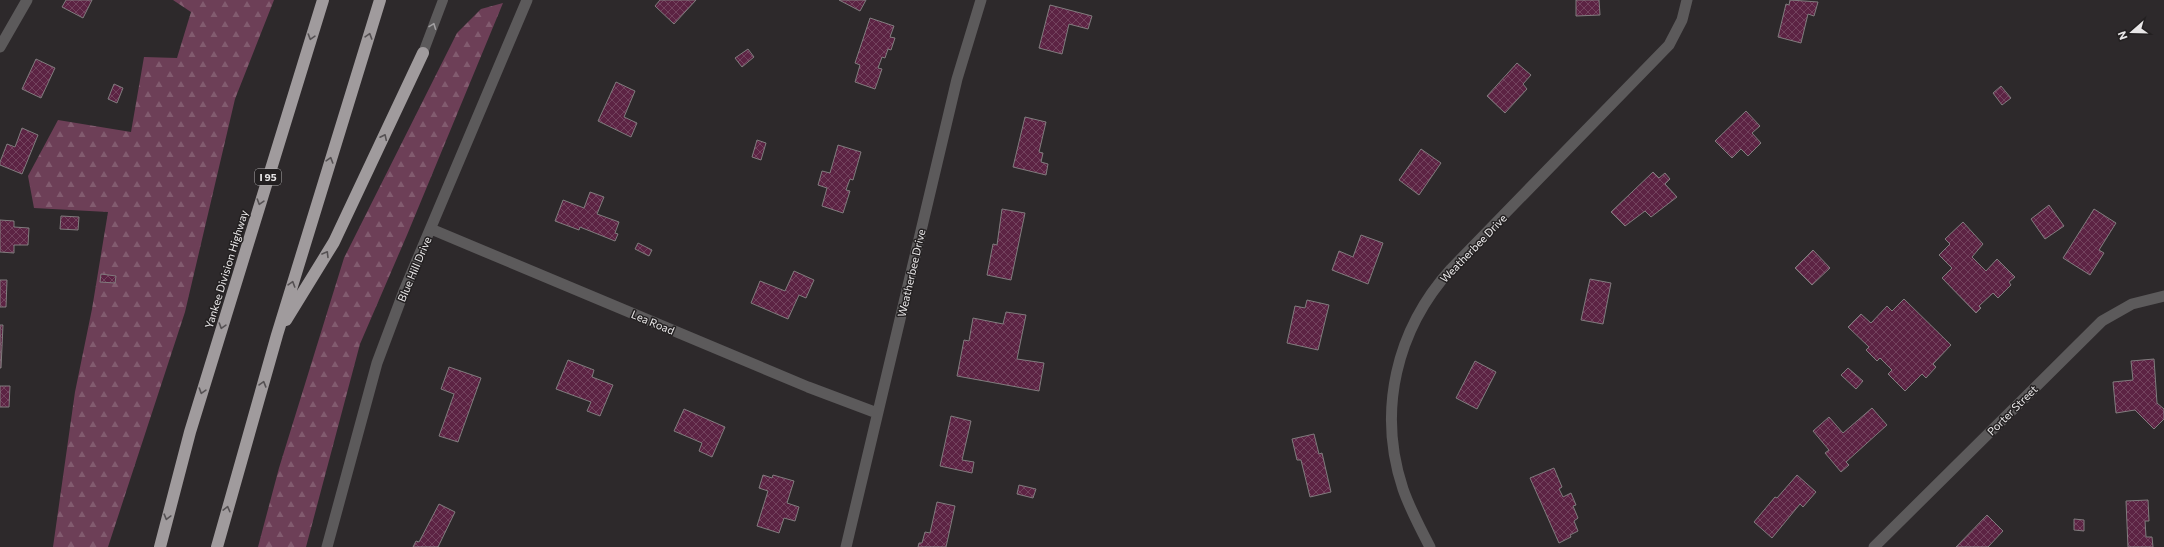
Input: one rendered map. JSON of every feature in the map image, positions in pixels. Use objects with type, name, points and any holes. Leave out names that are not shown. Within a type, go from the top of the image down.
[{"type":"highway","name":"Yankee Division Highway","points":[[160,547],[190,432],[323,0]]},
{"type":"highway","points":[[217,547],[277,335],[380,0]]},
{"type":"highway","points":[[277,335],[334,242],[423,53]]},
{"type":"street","points":[[0,48],[28,0]]},
{"type":"street","name":"Blue Hill Drive","points":[[327,547],[377,363],[404,291],[527,0]]},
{"type":"street","name":"Weatherbee Drive","points":[[846,547],[957,78],[981,0]]},
{"type":"street","name":"Weatherbee Drive","points":[[1430,547],[1404,491],[1396,464],[1391,422],[1394,381],[1400,356],[1416,318],[1437,284],[1669,45],[1682,20],[1687,0]]},
{"type":"street","name":"Lea Road","points":[[431,228],[808,387],[877,413]]},
{"type":"street","name":"Porter Street","points":[[1874,547],[2102,321],[2132,304],[2164,296]]},
{"type":"lane","points":[[423,53],[443,0]]},
{"type":"green space","points":[[173,0],[274,0],[235,99],[185,312],[108,547],[53,547],[75,392],[92,309],[108,212],[34,208],[28,176],[58,120],[131,132],[144,57],[177,58],[191,12]]},
{"type":"green space","points":[[503,3],[360,344],[306,547],[258,547],[279,468],[344,258],[457,33],[481,9]]},
{"type":"building","points":[[66,0],[92,0],[83,18],[62,7]]},
{"type":"building","points":[[660,0],[696,0],[674,24],[655,6]]},
{"type":"building","points":[[839,0],[866,0],[860,11]]},
{"type":"building","points":[[1576,0],[1599,0],[1600,15],[1576,16]]},
{"type":"building","points":[[1790,0],[1818,2],[1814,16],[1808,14],[1801,43],[1778,37],[1786,4],[1789,5]]},
{"type":"building","points":[[1050,5],[1092,16],[1088,29],[1069,24],[1062,54],[1039,48]]},
{"type":"building","points":[[870,18],[894,26],[890,37],[895,38],[891,50],[888,49],[885,58],[882,57],[878,68],[882,69],[875,89],[855,82],[860,65],[855,63]]},
{"type":"building","points":[[748,49],[754,57],[742,67],[735,58]]},
{"type":"building","points":[[36,59],[55,68],[41,98],[22,89]]},
{"type":"building","points":[[1517,63],[1531,75],[1523,84],[1527,89],[1505,113],[1487,96]]},
{"type":"building","points":[[616,82],[635,91],[624,117],[637,123],[631,137],[598,121]]},
{"type":"building","points":[[114,84],[123,88],[117,103],[108,99]]},
{"type":"building","points":[[2001,86],[2011,98],[2002,105],[1993,93]]},
{"type":"building","points":[[1746,111],[1760,126],[1752,133],[1761,143],[1748,156],[1741,149],[1732,158],[1715,141]]},
{"type":"building","points":[[1025,117],[1046,122],[1039,152],[1043,153],[1041,162],[1048,164],[1046,175],[1013,167]]},
{"type":"building","points":[[22,128],[38,135],[22,174],[0,165],[0,162],[7,144],[15,147]]},
{"type":"building","points":[[757,140],[766,143],[761,160],[752,157]]},
{"type":"building","points":[[838,145],[861,152],[853,180],[850,179],[846,190],[850,191],[843,213],[822,206],[827,188],[818,185],[822,171],[830,173]]},
{"type":"building","points":[[1421,149],[1441,163],[1419,195],[1399,180]]},
{"type":"building","points":[[1653,172],[1659,178],[1665,173],[1670,179],[1665,184],[1677,197],[1651,217],[1645,211],[1625,226],[1611,212]]},
{"type":"building","points":[[590,192],[604,197],[597,214],[619,222],[615,233],[618,234],[615,241],[580,227],[579,230],[555,221],[563,200],[584,208]]},
{"type":"building","points":[[2049,205],[2064,226],[2045,239],[2031,219]]},
{"type":"building","points":[[1002,209],[1025,213],[1011,280],[987,275],[993,244],[997,245]]},
{"type":"building","points":[[2094,209],[2116,223],[2099,250],[2104,253],[2090,275],[2063,258]]},
{"type":"building","points":[[61,216],[79,217],[78,230],[60,229]]},
{"type":"building","points":[[0,220],[14,221],[14,227],[29,228],[28,245],[14,245],[14,253],[0,252]]},
{"type":"building","points":[[1963,222],[1983,244],[1972,257],[1986,271],[1997,259],[2015,277],[2009,282],[2011,285],[1998,298],[1993,293],[1979,306],[1981,308],[1976,313],[1942,278],[1952,268],[1939,255],[1950,244],[1945,239]]},
{"type":"building","points":[[1361,235],[1383,243],[1368,284],[1332,270],[1339,251],[1353,257]]},
{"type":"building","points":[[638,243],[652,250],[649,256],[635,249]]},
{"type":"building","points":[[1813,250],[1830,268],[1812,285],[1795,268]]},
{"type":"building","points":[[794,271],[814,280],[806,298],[799,295],[788,319],[751,303],[760,281],[785,291]]},
{"type":"building","points":[[101,274],[116,276],[115,283],[100,282]]},
{"type":"building","points":[[1590,279],[1611,283],[1603,324],[1581,320]]},
{"type":"building","points":[[0,280],[7,280],[6,307],[0,307]]},
{"type":"building","points":[[1904,299],[1951,345],[1933,364],[1936,367],[1926,378],[1922,374],[1905,391],[1888,374],[1892,370],[1880,358],[1877,361],[1866,350],[1869,347],[1848,327],[1861,314],[1871,323],[1887,306],[1892,311]]},
{"type":"building","points":[[1307,300],[1329,305],[1318,350],[1287,343],[1295,306],[1305,308]]},
{"type":"building","points":[[1006,312],[1026,315],[1017,359],[1044,363],[1039,391],[957,376],[964,340],[969,341],[973,318],[1003,324]]},
{"type":"building","points":[[0,325],[3,325],[1,368],[0,368]]},
{"type":"building","points":[[2154,359],[2157,403],[2164,409],[2164,419],[2154,429],[2135,410],[2116,413],[2113,382],[2133,380],[2131,361]]},
{"type":"building","points":[[568,360],[594,370],[592,377],[613,385],[600,416],[587,411],[591,402],[556,389]]},
{"type":"building","points":[[1475,361],[1496,372],[1477,409],[1456,398]]},
{"type":"building","points":[[449,367],[481,378],[458,442],[439,436],[454,394],[441,389]]},
{"type":"building","points":[[1848,368],[1863,381],[1856,389],[1841,375]]},
{"type":"building","points":[[0,386],[10,386],[9,407],[0,407]]},
{"type":"building","points":[[1872,408],[1887,425],[1846,462],[1849,465],[1841,472],[1825,453],[1829,450],[1813,431],[1829,417],[1843,433]]},
{"type":"building","points":[[684,409],[725,427],[712,457],[699,451],[702,443],[674,431]]},
{"type":"building","points":[[951,416],[971,421],[962,460],[974,462],[972,473],[940,466]]},
{"type":"building","points":[[1314,434],[1319,454],[1322,453],[1331,492],[1310,497],[1301,460],[1297,460],[1292,439]]},
{"type":"building","points":[[1554,468],[1562,487],[1559,489],[1563,497],[1571,493],[1576,505],[1573,506],[1578,518],[1574,521],[1578,531],[1570,535],[1571,537],[1559,543],[1530,478]]},
{"type":"building","points":[[763,475],[772,478],[773,475],[794,481],[787,503],[799,507],[795,521],[784,518],[779,533],[757,526],[768,491],[759,488]]},
{"type":"building","points":[[1797,475],[1816,492],[1803,507],[1800,504],[1772,538],[1754,522],[1775,497],[1777,498]]},
{"type":"building","points":[[1019,485],[1036,489],[1033,498],[1017,494]]},
{"type":"building","points":[[2148,500],[2149,521],[2145,521],[2146,537],[2152,537],[2153,547],[2128,547],[2126,501]]},
{"type":"building","points":[[937,502],[955,506],[946,547],[918,547],[919,543],[922,543],[925,532],[930,533]]},
{"type":"building","points":[[439,504],[455,512],[438,547],[413,547],[416,541],[419,542]]},
{"type":"building","points":[[1987,515],[2003,531],[1988,547],[1956,547]]},
{"type":"building","points":[[2074,519],[2084,520],[2084,531],[2074,530]]}]
